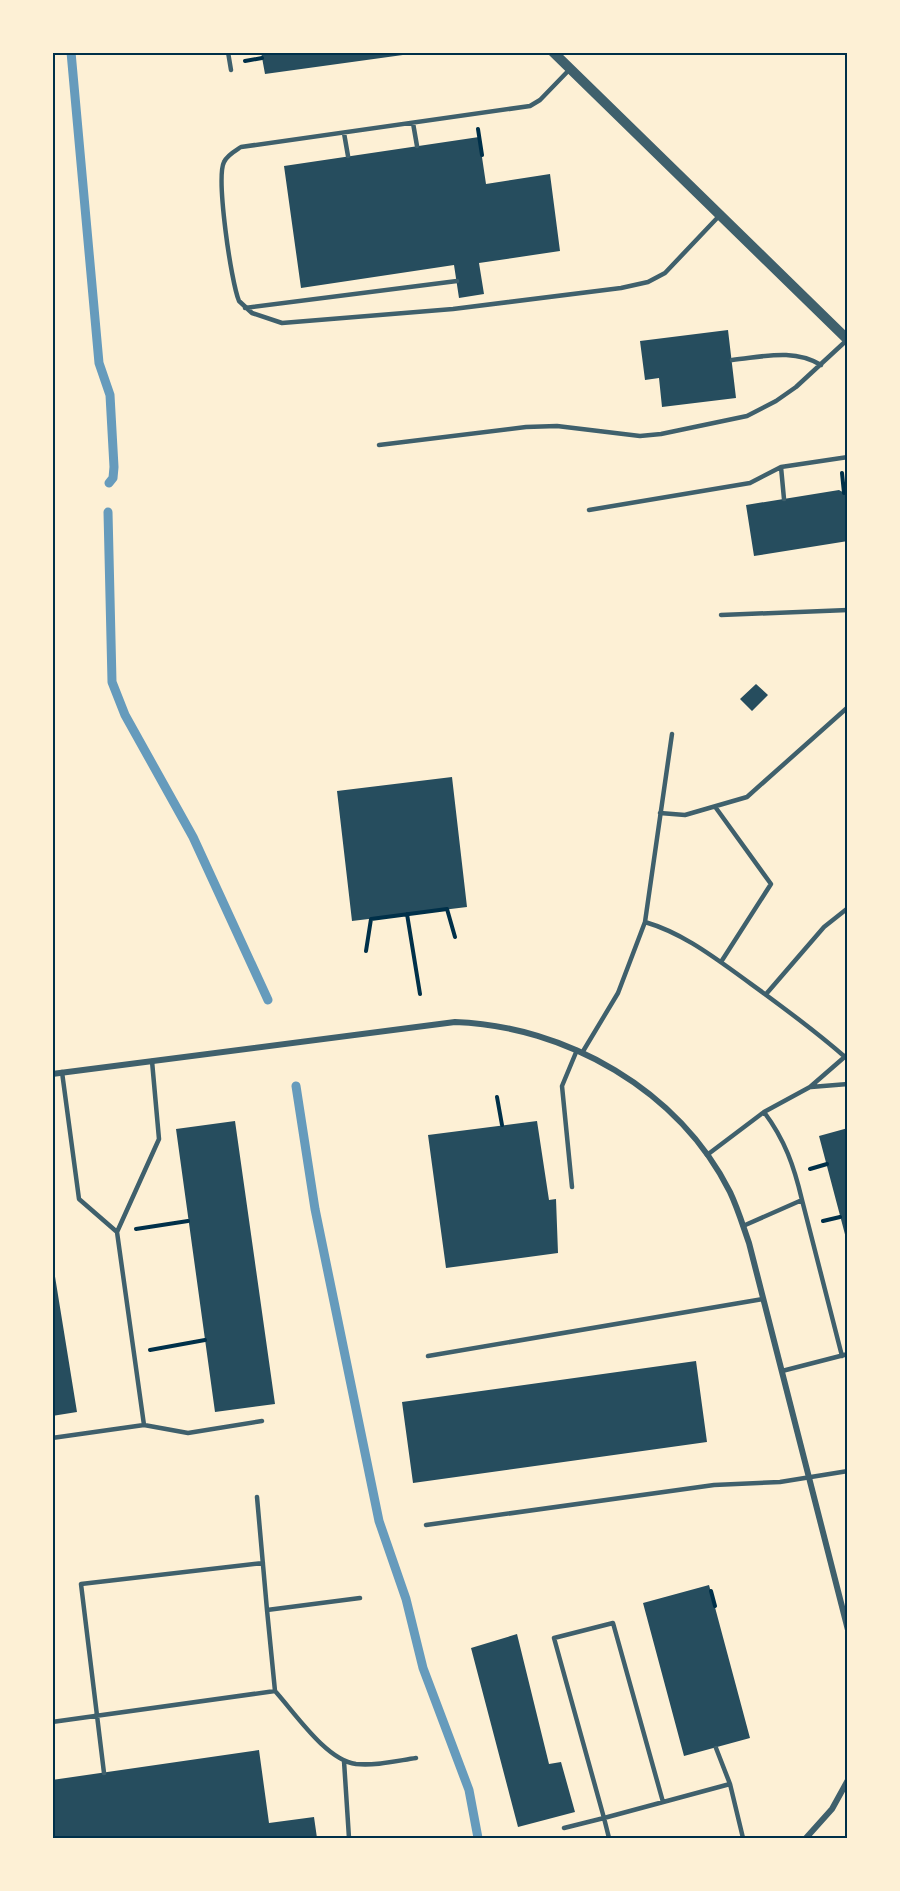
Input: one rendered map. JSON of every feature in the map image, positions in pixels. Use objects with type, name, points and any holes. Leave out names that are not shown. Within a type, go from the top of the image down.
[{"type":"street","points":[[553,52],[848,340]]},
{"type":"street","points":[[52,1074],[455,1022],[504,1026],[579,1052],[635,1084],[681,1123],[707,1155],[729,1191],[743,1226],[848,1630]]},
{"type":"street","points":[[806,1839],[832,1809],[848,1780]]},
{"type":"lane","points":[[228,52],[231,70]]},
{"type":"lane","points":[[570,69],[540,100],[530,106],[241,147],[224,160],[220,184],[235,292],[246,308],[262,318],[282,323],[453,309],[621,288],[648,282],[665,273],[720,215]]},
{"type":"lane","points":[[413,123],[417,146]]},
{"type":"lane","points":[[344,133],[348,156]]},
{"type":"lane","points":[[246,308],[457,282]]},
{"type":"lane","points":[[379,445],[526,426],[557,426],[620,435],[661,434],[747,416],[776,401],[848,340]]},
{"type":"lane","points":[[732,360],[786,353],[808,357],[821,365]]},
{"type":"lane","points":[[589,510],[750,483],[781,467],[848,458]]},
{"type":"lane","points":[[781,467],[784,499]]},
{"type":"lane","points":[[721,615],[848,610]]},
{"type":"lane","points":[[660,813],[685,815],[716,808],[755,793],[848,707]]},
{"type":"lane","points":[[572,1187],[562,1086],[579,1052],[618,993],[645,922],[672,734]]},
{"type":"lane","points":[[716,808],[771,884],[721,962]]},
{"type":"lane","points":[[767,993],[824,927],[848,909]]},
{"type":"lane","points":[[645,922],[664,927],[721,962],[767,993],[846,1055],[810,1087],[764,1112],[707,1155]]},
{"type":"lane","points":[[144,1425],[117,1232],[159,1139],[152,1061]]},
{"type":"lane","points":[[62,1072],[79,1199],[117,1232]]},
{"type":"lane","points":[[810,1087],[848,1083]]},
{"type":"lane","points":[[764,1112],[781,1135],[792,1160],[845,1355],[782,1371]]},
{"type":"lane","points":[[743,1226],[802,1200]]},
{"type":"lane","points":[[428,1356],[763,1299]]},
{"type":"lane","points":[[52,1438],[144,1425],[188,1433],[262,1421]]},
{"type":"lane","points":[[426,1525],[714,1485],[771,1483],[848,1471]]},
{"type":"lane","points":[[257,1497],[275,1690],[324,1747],[344,1761],[367,1764],[416,1758]]},
{"type":"lane","points":[[104,1773],[81,1584],[263,1563]]},
{"type":"lane","points":[[267,1610],[360,1598]]},
{"type":"lane","points":[[609,1839],[554,1638],[613,1623],[663,1802]]},
{"type":"lane","points":[[52,1722],[275,1690]]},
{"type":"lane","points":[[716,1748],[730,1784],[743,1839]]},
{"type":"lane","points":[[344,1761],[349,1839]]},
{"type":"lane","points":[[564,1828],[730,1784]]},
{"type":"path","points":[[477,114],[482,155]]},
{"type":"path","points":[[366,951],[371,918],[447,909],[456,937]]},
{"type":"path","points":[[407,914],[420,994]]},
{"type":"path","points":[[497,1097],[502,1125]]},
{"type":"path","points":[[117,1232],[188,1221]]},
{"type":"path","points":[[134,1353],[205,1340]]},
{"type":"path","points":[[711,1591],[715,1606]]},
{"type":"building","points":[[261,52],[410,52],[410,54],[265,74]]},
{"type":"building","points":[[479,137],[486,184],[550,174],[560,251],[479,263],[484,294],[459,298],[454,265],[301,288],[284,166]]},
{"type":"building","points":[[728,330],[736,398],[662,407],[659,378],[645,380],[640,341]]},
{"type":"building","points":[[839,490],[848,495],[848,541],[754,556],[746,505]]},
{"type":"building","points":[[756,684],[768,695],[752,711],[740,699]]},
{"type":"building","points":[[452,777],[467,907],[352,921],[337,791]]},
{"type":"building","points":[[235,1121],[275,1404],[215,1412],[176,1129]]},
{"type":"building","points":[[537,1121],[549,1200],[556,1199],[558,1253],[446,1268],[428,1135]]},
{"type":"building","points":[[848,1128],[848,1242],[847,1242],[819,1136]]},
{"type":"building","points":[[52,1258],[77,1412],[52,1416]]},
{"type":"building","points":[[696,1361],[707,1442],[413,1483],[402,1402]]},
{"type":"building","points":[[709,1585],[750,1738],[684,1756],[643,1603]]},
{"type":"building","points":[[517,1634],[549,1764],[561,1762],[575,1812],[518,1827],[471,1648]]},
{"type":"building","points":[[259,1750],[269,1823],[314,1817],[317,1838],[52,1838],[52,1780]]},
{"type":"waterway","points":[[71,52],[99,363],[110,395],[114,467],[113,478],[109,483]]},
{"type":"waterway","points":[[108,512],[112,682],[125,715],[193,837],[268,1000]]},
{"type":"waterway","points":[[296,1086],[315,1209],[379,1521],[406,1599],[423,1668],[469,1790],[478,1838]]}]
